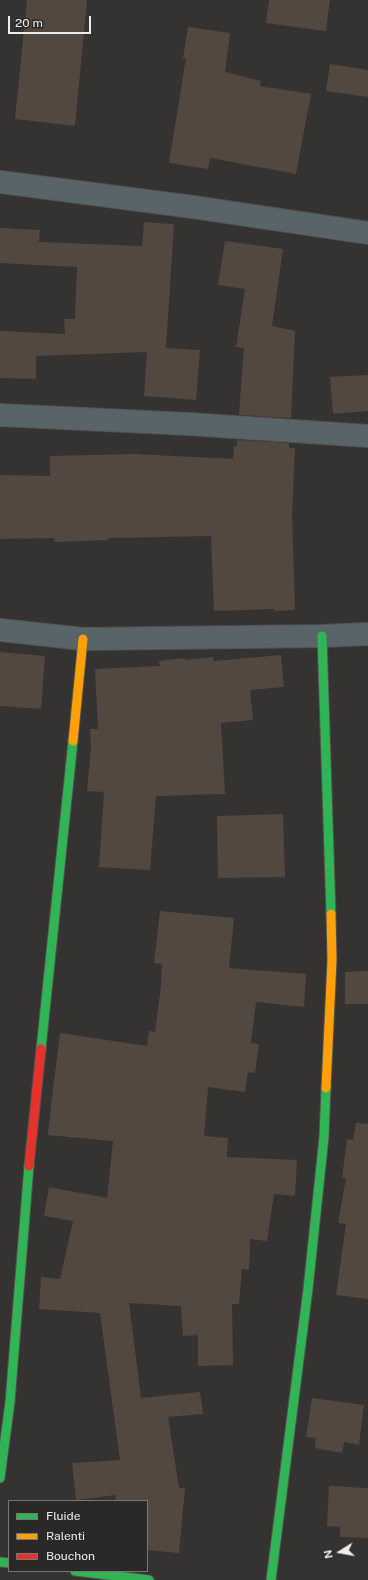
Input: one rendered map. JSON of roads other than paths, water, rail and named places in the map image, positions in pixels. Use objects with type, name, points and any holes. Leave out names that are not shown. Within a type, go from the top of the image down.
[{"type":"street","points":[[0,182],[193,207],[368,233]]},
{"type":"street","points":[[0,415],[189,424],[368,436]]},
{"type":"street","points":[[0,630],[83,639],[368,634]]},
{"type":"street","points":[[271,1580],[308,1289],[324,1137],[332,960],[322,636]]},
{"type":"street","points":[[0,1478],[10,1402],[31,1148],[83,639]]},
{"type":"street","points":[[83,1572],[149,1580]]}]
